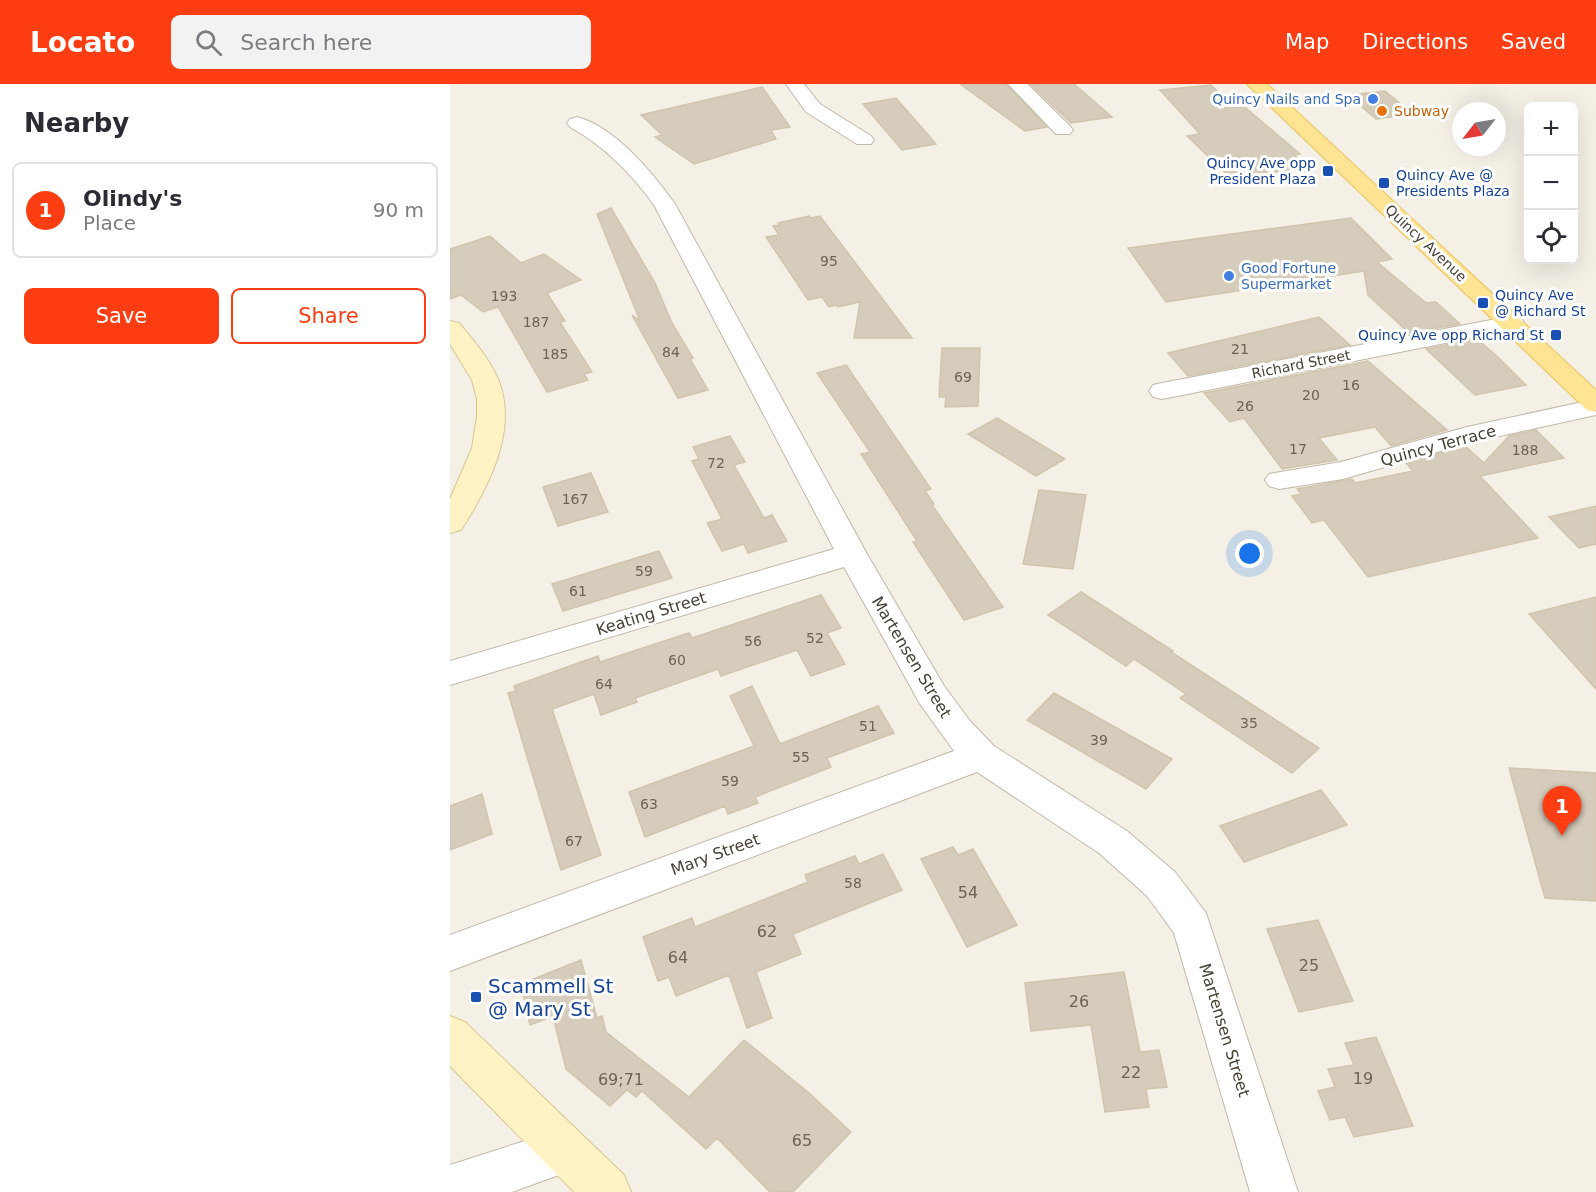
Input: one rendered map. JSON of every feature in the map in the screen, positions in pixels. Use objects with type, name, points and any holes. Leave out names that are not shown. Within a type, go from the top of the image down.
[{"type":"main road","name":"Quincy Avenue","points":[[1256,84],[1512,323],[1596,406]]},
{"type":"street","points":[[795,84],[813,108],[864,140]]},
{"type":"street","points":[[1017,84],[1063,130]]},
{"type":"street","name":"Martensen Street","points":[[576,123],[598,135],[621,154],[640,173],[664,204],[852,554],[932,695],[957,731],[981,756],[1113,842],[1161,884],[1179,905],[1192,926],[1200,946],[1274,1192]]},
{"type":"street","name":"Richard Street","points":[[1162,391],[1512,323]]},
{"type":"street","points":[[450,328],[464,344],[480,371],[490,398],[490,425],[482,462],[466,498],[450,523]]},
{"type":"street","name":"Quincy Terrace","points":[[1279,480],[1343,470],[1467,435],[1596,406]]},
{"type":"street","name":"Keating Street","points":[[450,673],[852,554]]},
{"type":"street","name":"Mary Street","points":[[450,953],[981,756]]},
{"type":"street","points":[[450,1036],[607,1192]]},
{"type":"street","points":[[450,1189],[565,1151]]},
{"type":"building","points":[[960,84],[1006,84],[1047,127],[1025,131]]},
{"type":"building","points":[[1030,84],[1074,84],[1112,117],[1071,123]]},
{"type":"building","points":[[1211,85],[1230,104],[1240,103],[1300,154],[1294,155],[1307,167],[1232,179],[1187,136],[1200,134],[1160,90]]},
{"type":"building","points":[[762,87],[790,127],[771,130],[776,139],[694,164],[655,137],[662,135],[641,115]]},
{"type":"building","points":[[1385,91],[1413,114],[1376,119],[1348,95]]},
{"type":"building","points":[[896,98],[936,144],[902,150],[863,104]]},
{"type":"building","points":[[611,208],[655,283],[672,323],[693,358],[690,359],[708,390],[678,398],[632,315],[640,321],[597,214]]},
{"type":"building","points":[[809,216],[811,218],[820,216],[912,338],[854,338],[860,302],[829,307],[822,297],[808,300],[766,237],[779,235],[773,226],[780,225],[778,223]]},
{"type":"building","name":"Good Fortune Supermarket","points":[[1351,218],[1392,259],[1377,262],[1426,303],[1436,302],[1460,324],[1409,333],[1368,295],[1364,271],[1166,302],[1128,248]]},
{"type":"building","points":[[490,236],[521,263],[544,254],[581,280],[547,293],[565,321],[560,322],[592,372],[584,374],[588,380],[547,392],[498,307],[483,312],[461,295],[450,299],[450,249]]},
{"type":"building","points":[[1319,317],[1350,345],[1188,376],[1168,353]]},
{"type":"building","points":[[1477,339],[1526,385],[1475,395],[1426,349]]},
{"type":"building","points":[[942,348],[980,348],[978,406],[945,407],[946,397],[939,397]]},
{"type":"building","points":[[1368,361],[1447,430],[1391,446],[1375,427],[1319,438],[1337,460],[1282,469],[1244,418],[1230,422],[1204,393]]},
{"type":"building","points":[[846,365],[931,489],[925,491],[934,504],[932,505],[1003,607],[964,620],[913,542],[917,541],[861,454],[870,452],[817,373]]},
{"type":"building","points":[[997,418],[1065,459],[1036,476],[968,434]]},
{"type":"building","points":[[1536,430],[1564,458],[1480,476],[1538,538],[1368,577],[1324,520],[1312,523],[1292,496],[1301,494],[1297,489],[1352,479],[1355,483],[1413,471],[1406,463],[1465,446],[1484,463],[1509,436]]},
{"type":"building","points":[[730,436],[745,462],[734,465],[764,518],[772,515],[787,541],[748,553],[744,544],[722,551],[707,523],[722,519],[692,461],[699,459],[693,447]]},
{"type":"building","points":[[591,473],[608,512],[558,526],[543,487]]},
{"type":"building","points":[[1039,490],[1086,495],[1073,569],[1023,564]]},
{"type":"building","points":[[1596,506],[1596,544],[1579,548],[1549,517]]},
{"type":"building","points":[[659,551],[672,578],[563,611],[552,584]]},
{"type":"building","points":[[1081,592],[1319,748],[1292,773],[1180,698],[1186,694],[1134,659],[1126,666],[1048,615]]},
{"type":"building","points":[[821,595],[841,628],[827,633],[845,664],[811,676],[797,650],[721,676],[718,669],[635,698],[637,702],[601,715],[594,694],[552,709],[601,855],[561,870],[508,693],[516,691],[514,686],[598,656],[600,662],[689,633],[692,638]]},
{"type":"building","points":[[1596,597],[1596,689],[1529,614]]},
{"type":"building","points":[[752,686],[780,744],[878,706],[894,733],[827,758],[831,767],[755,797],[758,803],[728,814],[725,806],[645,837],[629,792],[754,746],[730,696]]},
{"type":"building","points":[[1054,693],[1172,759],[1146,789],[1027,720]]},
{"type":"building","points":[[1509,768],[1596,773],[1596,901],[1545,898]]},
{"type":"building","points":[[1321,790],[1347,825],[1244,862],[1220,826]]},
{"type":"building","points":[[482,794],[492,834],[450,850],[450,806]]},
{"type":"building","points":[[953,847],[958,855],[973,849],[1017,925],[967,947],[921,859]]},
{"type":"building","points":[[883,854],[902,890],[793,934],[801,954],[756,972],[772,1018],[747,1028],[729,975],[676,996],[669,977],[658,981],[643,937],[692,918],[695,927],[808,882],[805,875],[855,856],[859,864]]},
{"type":"building","points":[[1318,920],[1353,1001],[1299,1012],[1267,929]]},
{"type":"building","points":[[581,960],[597,1018],[602,1016],[606,1032],[689,1097],[744,1040],[809,1093],[851,1132],[793,1192],[770,1192],[717,1138],[706,1149],[642,1091],[636,1097],[627,1090],[610,1106],[566,1069],[553,1016],[530,1025],[521,984]]},
{"type":"building","points":[[1124,972],[1140,1052],[1159,1050],[1167,1087],[1146,1089],[1149,1107],[1105,1112],[1091,1025],[1031,1031],[1025,983]]},
{"type":"building","points":[[1376,1037],[1413,1126],[1354,1137],[1345,1117],[1330,1120],[1318,1091],[1335,1087],[1328,1069],[1354,1065],[1345,1043]]},
{"type":"place","name":"Quincy Nails and Spa","points":[[1373,99]]},
{"type":"place","name":"Subway","points":[[1382,111]]},
{"type":"place","name":"Quincy Ave opp President Plaza","points":[[1328,171]]},
{"type":"place","name":"Quincy Ave @ Presidents Plaza","points":[[1384,183]]},
{"type":"place","name":"Good Fortune Supermarket","points":[[1229,276]]},
{"type":"place","name":"Quincy Ave @ Richard St","points":[[1483,303]]},
{"type":"place","name":"Quincy Ave opp Richard St","points":[[1556,335]]},
{"type":"place","name":"Olindy's","points":[[1562,836]]},
{"type":"place","name":"Scammell St @ Mary St","points":[[476,997]]}]
